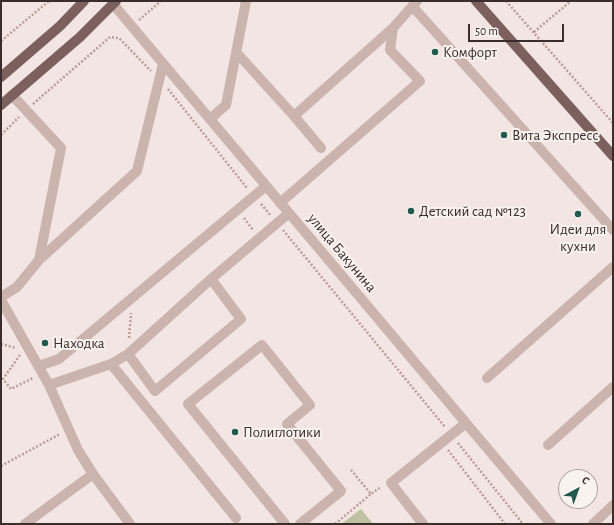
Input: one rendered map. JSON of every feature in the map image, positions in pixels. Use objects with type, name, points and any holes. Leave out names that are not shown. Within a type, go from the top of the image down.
[{"type":"main road","points":[[1,78],[60,26],[84,1]]},
{"type":"main road","points":[[476,1],[613,156]]},
{"type":"main road","points":[[1,105],[80,37],[113,2]]},
{"type":"street","points":[[210,120],[226,105],[246,1]]},
{"type":"street","name":"улица Бакунина","points":[[113,2],[163,64],[551,524]]},
{"type":"street","points":[[294,116],[393,28],[415,4],[613,230]]},
{"type":"street","points":[[280,203],[420,81],[390,50],[393,28]]},
{"type":"street","points":[[236,52],[321,148]]},
{"type":"street","points":[[130,524],[93,474],[78,450],[49,385],[1,299],[17,287],[39,260],[137,171],[163,64]]},
{"type":"street","points":[[12,95],[61,148],[39,260]]},
{"type":"street","points":[[41,370],[59,359],[266,186]]},
{"type":"street","points":[[49,385],[111,364],[128,354],[211,279],[289,213]]},
{"type":"street","points":[[487,378],[613,268]]},
{"type":"street","points":[[128,354],[155,391],[241,319],[211,279]]},
{"type":"street","points":[[280,522],[188,404],[262,345],[310,405],[287,424],[341,491],[300,524]]},
{"type":"street","points":[[111,364],[236,518]]},
{"type":"street","points":[[548,445],[613,387]]},
{"type":"street","points":[[422,524],[391,483],[466,423]]},
{"type":"street","points":[[25,524],[93,474]]},
{"type":"street","points":[[593,524],[613,505]]},
{"type":"path","points":[[1,41],[49,1]]},
{"type":"path","points":[[139,20],[161,1]]},
{"type":"path","points":[[506,1],[613,123]]},
{"type":"path","points":[[534,32],[571,1]]},
{"type":"path","points":[[1,135],[110,37],[119,38],[160,79],[254,197],[451,434],[523,524]]},
{"type":"path","points":[[237,210],[260,238]]},
{"type":"path","points":[[128,354],[133,298]]},
{"type":"path","points":[[23,350],[2,378],[11,389],[41,370]]},
{"type":"path","points":[[1,466],[69,429]]},
{"type":"path","points":[[441,442],[505,524]]},
{"type":"path","points":[[351,470],[371,494]]},
{"type":"path","points":[[335,524],[380,487],[391,483]]},
{"type":"green space","points":[[361,509],[373,524],[341,524]]},
{"type":"place","name":"Комфорт","points":[[435,52]]},
{"type":"place","name":"Вита Экспресс","points":[[504,135]]},
{"type":"place","name":"Детский сад №123","points":[[411,211]]},
{"type":"place","name":"Идеи для кухни","points":[[578,214]]},
{"type":"place","name":"Находка","points":[[45,343]]},
{"type":"place","name":"Полиглотики","points":[[235,432]]}]
